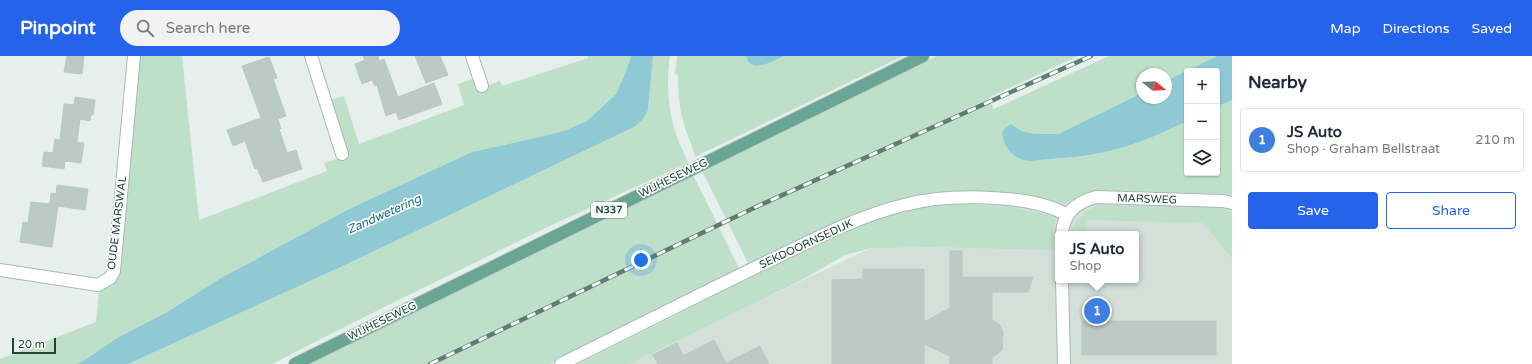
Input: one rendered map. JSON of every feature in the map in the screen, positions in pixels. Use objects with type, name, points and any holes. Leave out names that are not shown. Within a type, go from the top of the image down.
[{"type":"main road","name":"WIJHESEWEG","points":[[295,364],[923,56]]},
{"type":"street","name":"OUDE MARSWAL","points":[[0,270],[98,284],[110,278],[114,271],[134,56]]},
{"type":"street","points":[[311,56],[342,154]]},
{"type":"street","points":[[472,56],[482,86]]},
{"type":"street","name":"SEKDOORNSEDIJK","points":[[561,364],[838,228],[892,208],[928,200],[984,198],[1012,200],[1036,204],[1053,208],[1067,215]]},
{"type":"street","name":"MARSWEG","points":[[1067,215],[1084,200],[1096,198],[1223,201],[1232,203]]},
{"type":"street","points":[[1063,231],[1067,215]]},
{"type":"street","points":[[1062,283],[1064,364]]},
{"type":"shaded area","points":[[1232,118],[1232,364],[627,364],[871,248],[1045,187],[1184,173],[1184,176],[1220,176],[1220,162]]},
{"type":"green space","points":[[140,56],[182,56],[199,220],[327,171],[324,163],[343,157],[348,151],[330,100],[344,96],[359,144],[464,105],[458,84],[475,78],[478,89],[500,81],[502,86],[588,58],[588,56],[631,56],[616,94],[587,121],[566,130],[544,136],[472,152],[349,209],[221,278],[167,312],[117,338],[77,364],[0,364],[0,359],[96,322],[99,290],[111,286],[117,277],[120,269]]},
{"type":"green space","points":[[653,56],[670,56],[668,87],[670,107],[677,137],[688,163],[554,224],[372,313],[272,364],[128,364],[343,266],[634,127],[648,110]]},
{"type":"green space","points":[[677,56],[746,56],[747,59],[764,64],[784,56],[903,56],[695,157],[681,112],[678,75],[675,74]]},
{"type":"green space","points":[[937,56],[1078,56],[988,98],[994,109],[1109,56],[1217,56],[1193,68],[1184,68],[1184,72],[1172,78],[1172,68],[1136,68],[1136,96],[1058,134],[1036,134],[1021,131],[1032,161],[1091,155],[1123,147],[1145,140],[1184,122],[1184,176],[1220,176],[1220,106],[1232,100],[1232,194],[1099,190],[1077,197],[1060,206],[1003,196],[870,214],[748,263],[702,171]]},
{"type":"green space","points":[[693,175],[739,268],[550,364],[305,364]]},
{"type":"green space","points":[[968,204],[1006,206],[1056,216],[1052,250],[931,247],[871,248],[845,255],[800,281],[629,364],[577,364],[670,318],[753,274],[866,220],[928,205]]},
{"type":"green space","points":[[1101,205],[1221,207],[1232,212],[1232,258],[1203,223],[1087,220],[1085,231],[1071,231],[1082,215],[1090,209]]},
{"type":"water","name":"Zandwetering","points":[[631,56],[653,56],[648,110],[643,119],[634,127],[343,266],[128,364],[77,364],[117,338],[167,312],[221,278],[349,209],[472,152],[544,136],[566,130],[587,121],[616,94]]},
{"type":"water","points":[[746,56],[784,56],[757,66],[748,62]]},
{"type":"water","points":[[1217,56],[1232,56],[1232,100],[1220,106],[1220,68],[1193,68]]},
{"type":"water","points":[[1184,72],[1184,122],[1134,144],[1083,156],[1032,161],[1020,159],[1011,153],[1003,139],[1002,133],[1005,128],[1011,124],[1021,131],[1036,134],[1058,134],[1136,96],[1136,104],[1172,104],[1172,78]]},
{"type":"building","points":[[67,56],[84,56],[82,74],[64,72]]},
{"type":"building","points":[[363,56],[378,56],[379,61],[384,59],[398,97],[434,83],[442,104],[399,120],[396,112],[386,116],[377,85],[375,86],[372,80],[362,84],[355,64],[365,60]]},
{"type":"building","points":[[415,56],[440,56],[448,75],[426,83]]},
{"type":"building","points":[[269,57],[277,78],[273,79],[286,116],[278,119],[281,129],[279,129],[287,153],[296,150],[302,169],[263,182],[257,168],[255,169],[245,141],[233,146],[227,130],[261,118],[242,66]]},
{"type":"building","points":[[75,97],[95,100],[93,115],[91,115],[90,121],[80,119],[77,142],[84,143],[81,163],[65,161],[64,169],[42,166],[44,152],[53,153],[55,139],[60,140],[64,104],[74,105]]},
{"type":"building","points":[[57,185],[88,189],[85,210],[58,206],[52,247],[20,242],[23,222],[28,223],[31,202],[50,204],[51,193],[56,194]]},
{"type":"building","points":[[950,251],[962,251],[962,277],[1033,277],[1028,292],[992,292],[992,320],[999,324],[1003,332],[1002,350],[992,358],[992,364],[950,364],[950,356],[924,344],[924,364],[832,364],[832,280],[863,279],[863,269],[924,269],[924,322],[950,308]]},
{"type":"building","points":[[1086,307],[1108,307],[1108,321],[1216,321],[1216,355],[1082,355],[1082,321],[1086,321]]},
{"type":"building","points":[[714,340],[726,363],[760,346],[769,364],[658,364],[653,355],[677,343],[683,356]]},
{"type":"railway","points":[[430,364],[758,206],[1091,56]]},
{"type":"place","name":"JS Auto","points":[[1097,311]]}]
